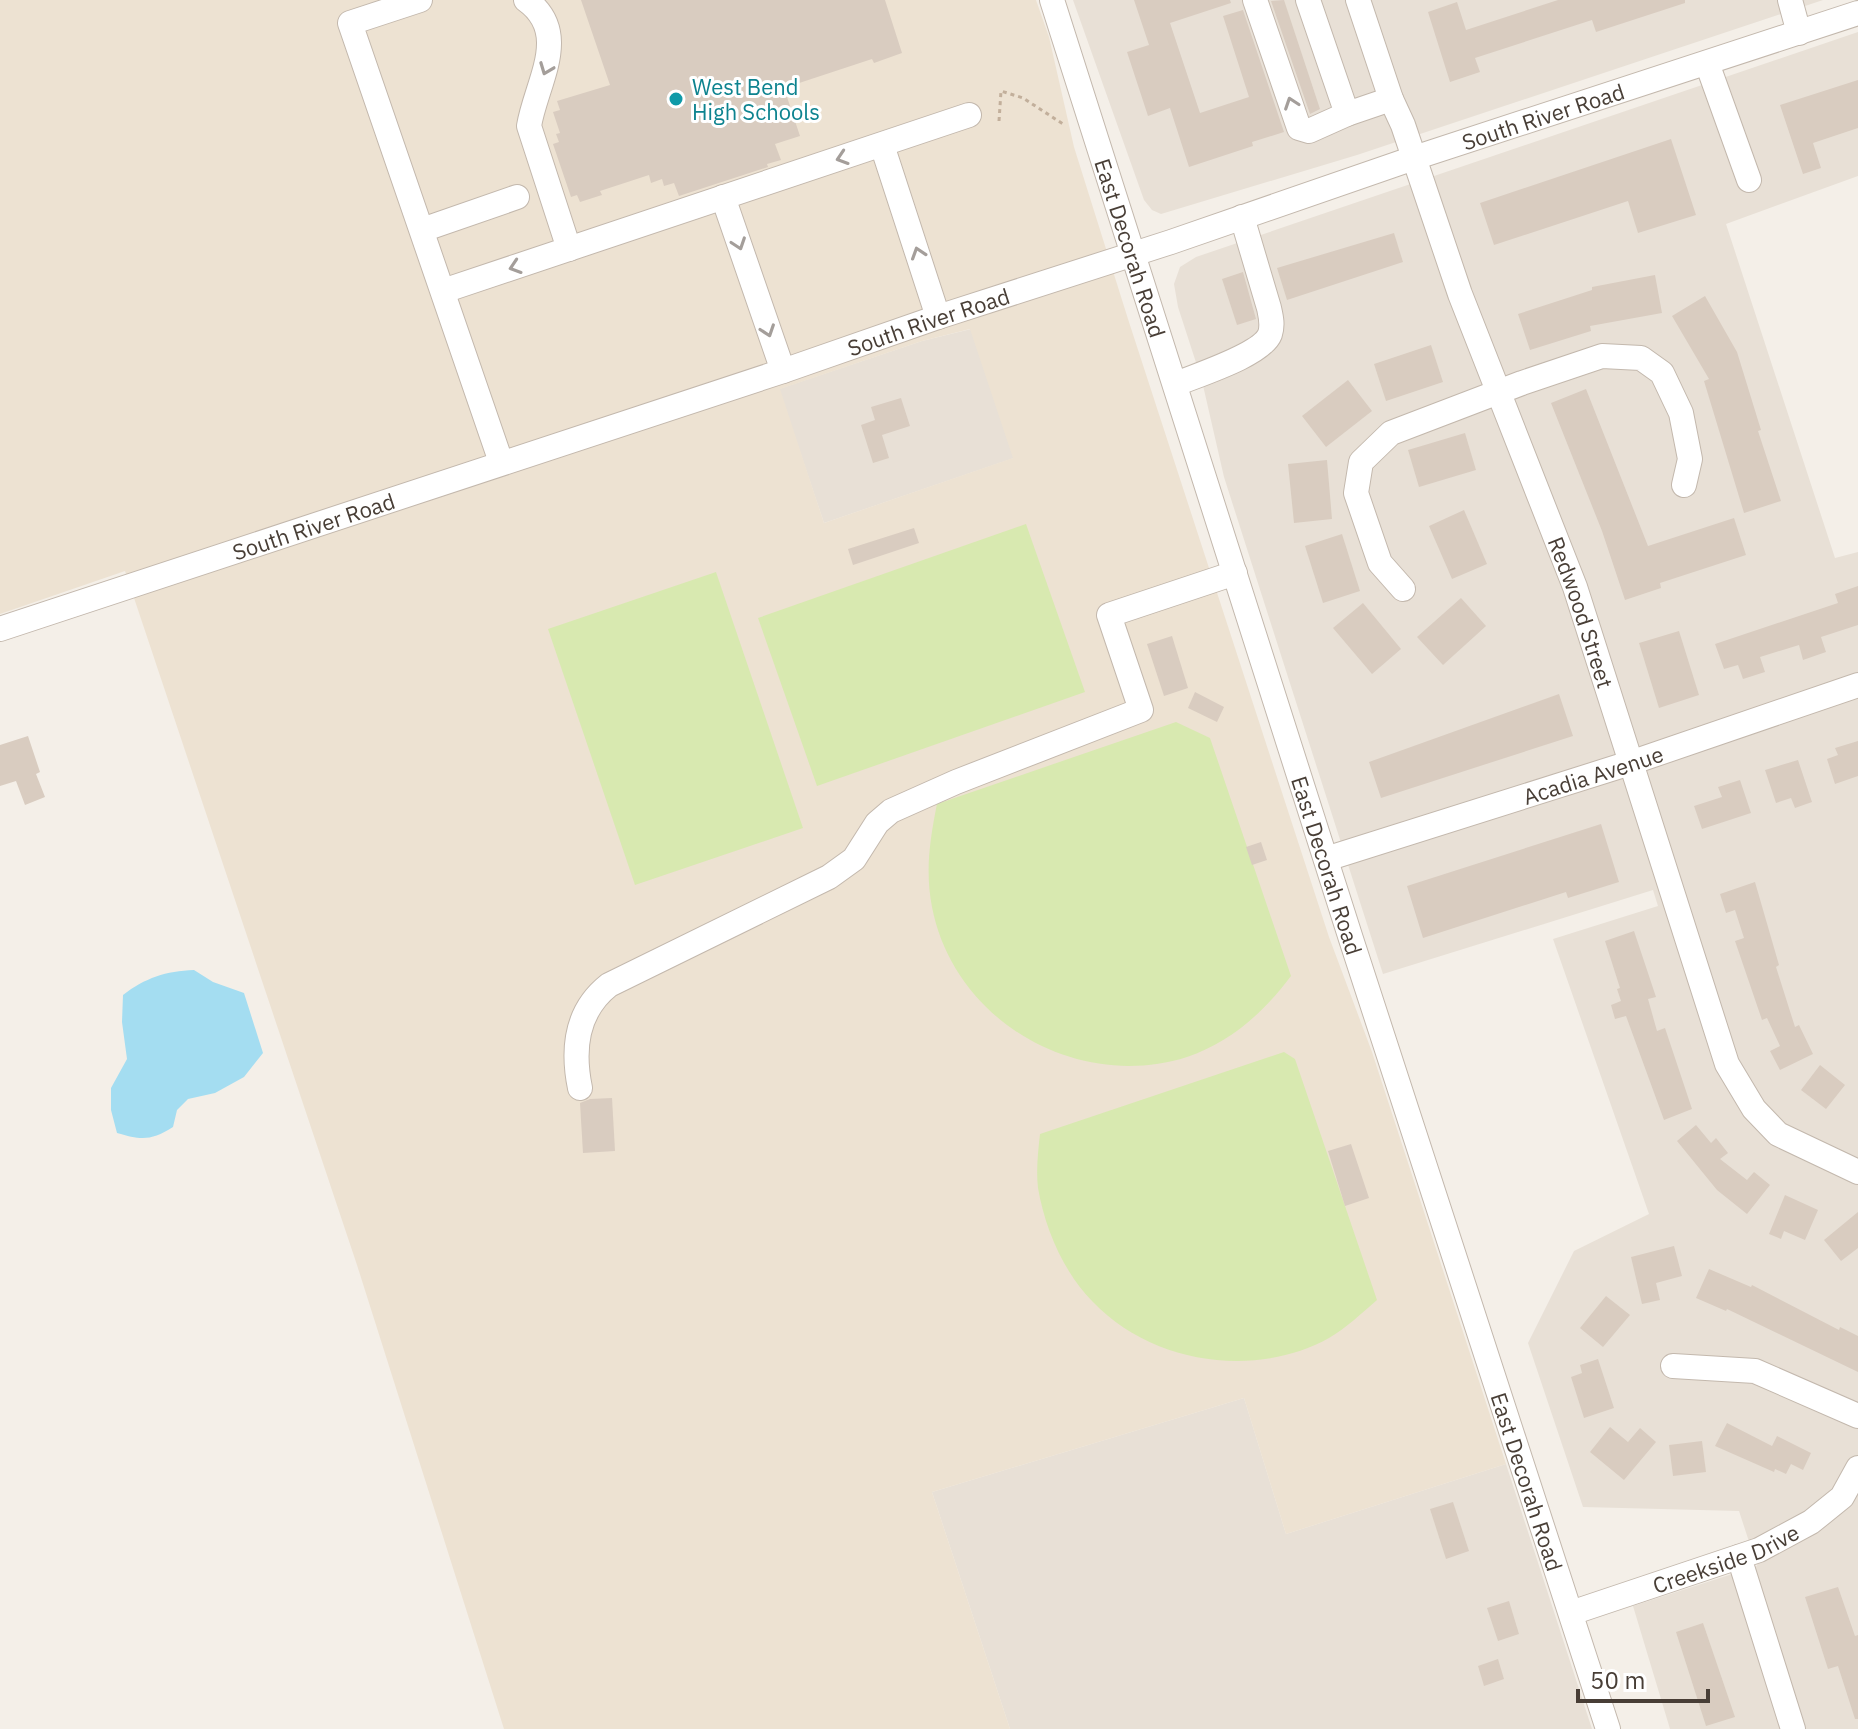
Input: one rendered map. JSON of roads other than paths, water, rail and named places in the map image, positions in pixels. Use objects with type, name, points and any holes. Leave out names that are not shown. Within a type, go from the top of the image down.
[{"type":"street","points":[[420,0],[350,23],[501,462]]},
{"type":"street","points":[[526,0],[538,8],[548,34],[551,54],[532,106],[529,126],[569,249]]},
{"type":"street","name":"East Decorah Road","points":[[1052,0],[1608,1729]]},
{"type":"street","points":[[1255,0],[1299,128],[1309,131],[1391,99]]},
{"type":"street","points":[[1308,0],[1347,114]]},
{"type":"street","name":"Redwood Street","points":[[1358,0],[1460,294],[1575,587],[1727,1064],[1754,1109],[1778,1134],[1858,1172]]},
{"type":"street","points":[[1790,0],[1799,33]]},
{"type":"street","name":"South River Road","points":[[0,629],[1858,13]]},
{"type":"street","points":[[1707,63],[1749,180]]},
{"type":"street","points":[[443,291],[969,115]]},
{"type":"street","points":[[882,145],[938,317]]},
{"type":"street","points":[[422,230],[517,197]]},
{"type":"street","points":[[723,197],[783,371]]},
{"type":"street","points":[[1176,384],[1251,352],[1264,343],[1270,334],[1272,323],[1269,308],[1242,217]]},
{"type":"street","points":[[1403,589],[1380,563],[1356,493],[1361,462],[1391,433],[1499,392],[1602,356],[1641,358],[1662,373],[1681,413],[1690,459],[1684,485]]},
{"type":"street","points":[[580,1088],[575,1062],[583,1019],[590,1003],[609,985],[829,877],[854,859],[877,823],[903,805],[1141,710],[1109,615],[1235,573]]},
{"type":"street","name":"Acadia Avenue","points":[[1326,859],[1630,763],[1858,685]]},
{"type":"street","points":[[1673,1366],[1755,1371],[1858,1416]]},
{"type":"street","name":"Creekside Drive","points":[[1571,1613],[1759,1550],[1811,1522],[1842,1497],[1858,1468]]},
{"type":"street","points":[[1739,1557],[1793,1729]]},
{"type":"water","points":[[194,970],[213,982],[244,993],[263,1053],[244,1077],[215,1093],[188,1099],[177,1110],[173,1127],[165,1132],[146,1138],[117,1133],[111,1110],[111,1088],[127,1059],[122,1022],[123,995],[156,976]]},
{"type":"place","name":"West Bend High Schools","points":[[676,99]]}]
